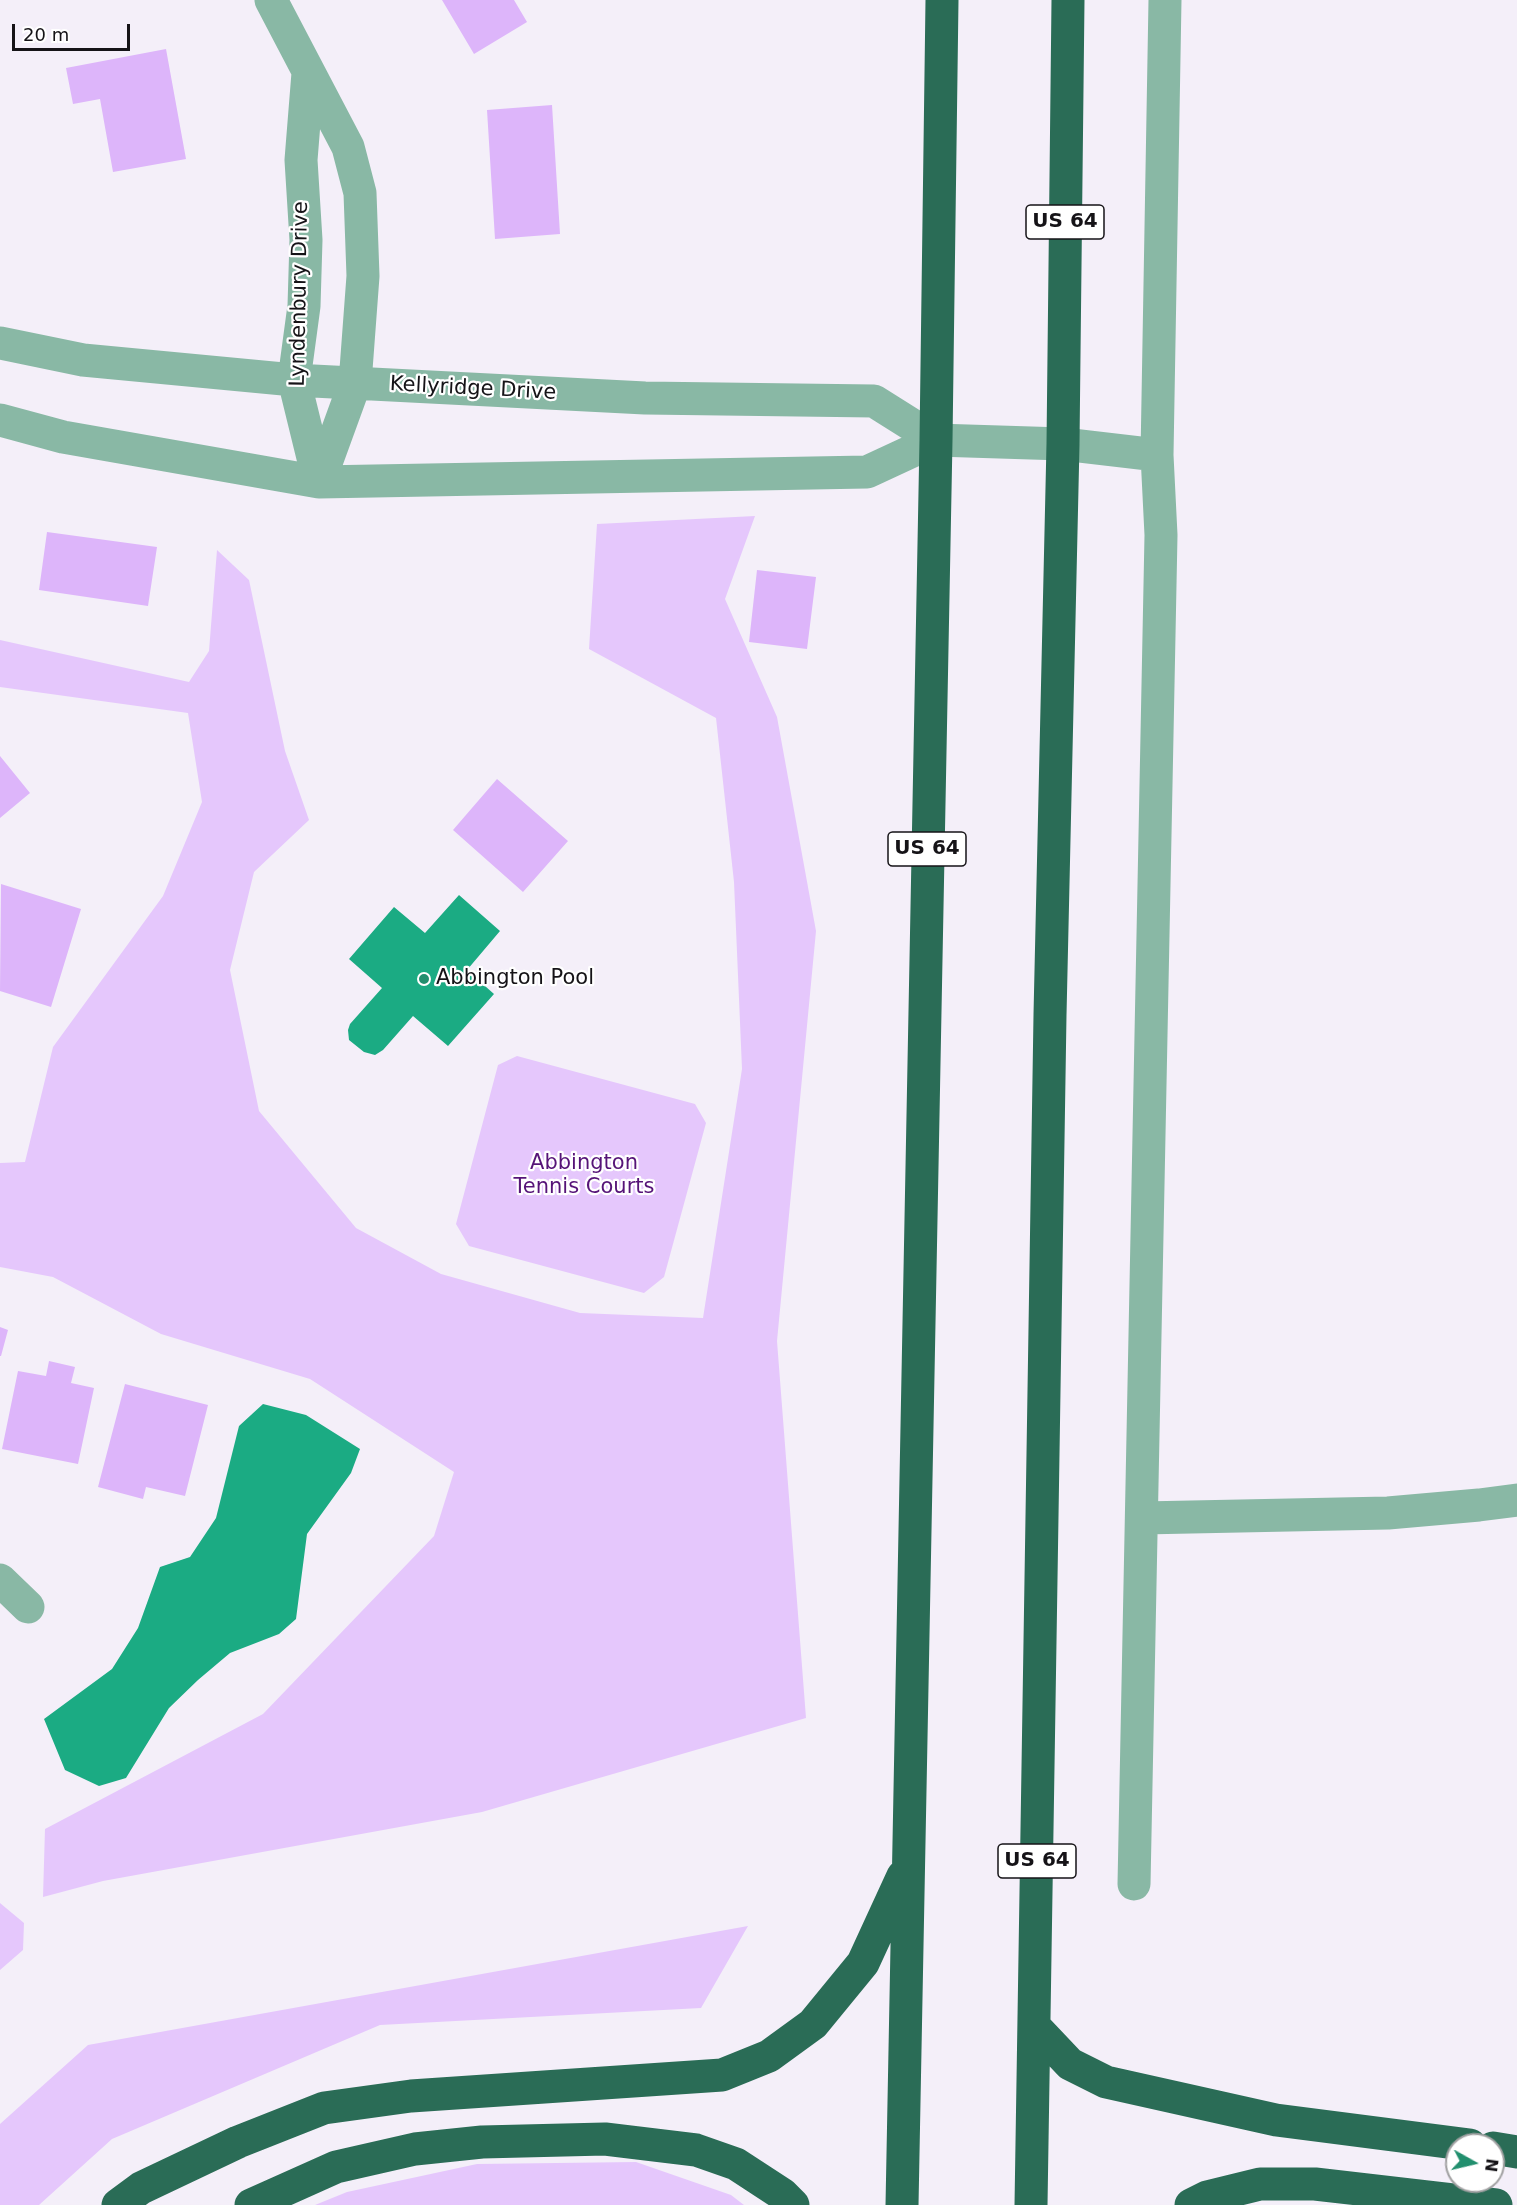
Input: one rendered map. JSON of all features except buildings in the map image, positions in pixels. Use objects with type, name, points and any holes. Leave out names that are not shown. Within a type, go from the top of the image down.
[{"type":"highway","name":"US 64","points":[[902,2205],[936,440],[942,0]]},
{"type":"highway","name":"US 64","points":[[1031,2205],[1050,1015],[1063,444],[1068,0]]},
{"type":"highway","points":[[118,2205],[141,2188],[227,2147],[324,2108],[411,2096],[722,2075],[769,2056],[813,2024],[863,1963],[908,1863]]},
{"type":"highway","points":[[1034,2026],[1070,2064],[1106,2082],[1276,2120],[1445,2142]]},
{"type":"highway","points":[[251,2205],[336,2167],[415,2149],[482,2142],[605,2139],[696,2150],[736,2164],[782,2194],[793,2205]]},
{"type":"highway","points":[[1191,2205],[1207,2197],[1260,2184],[1315,2184],[1496,2205]]},
{"type":"street","points":[[271,0],[348,147],[360,194],[363,276],[355,383],[319,482]]},
{"type":"street","points":[[1134,1884],[1161,535],[1157,455],[1165,0]]},
{"type":"street","name":"Lyndenbury Drive","points":[[308,73],[301,160],[306,240],[303,306],[294,380],[319,482]]},
{"type":"street","name":"Kellyridge Drive","points":[[0,344],[83,360],[294,380],[645,398],[874,401],[936,440]]},
{"type":"street","points":[[0,420],[63,437],[319,482],[867,472],[936,440],[1063,444],[1157,455]]},
{"type":"street","points":[[1142,1518],[1388,1513],[1517,1500]]},
{"type":"street","points":[[0,1580],[28,1607]]},
{"type":"green space","points":[[755,516],[725,599],[777,717],[816,931],[777,1341],[806,1718],[482,1812],[103,1881],[43,1897],[45,1829],[263,1714],[434,1536],[454,1472],[310,1379],[161,1334],[53,1277],[0,1267],[0,1163],[25,1162],[53,1047],[163,896],[202,802],[188,713],[0,687],[0,640],[189,682],[209,651],[217,550],[249,580],[285,751],[309,820],[254,872],[230,970],[259,1111],[356,1228],[441,1274],[580,1313],[703,1318],[742,1069],[734,882],[716,718],[589,649],[597,524]]},
{"type":"green space","name":"Abbington Tennis Courts","points":[[517,1056],[695,1104],[706,1123],[664,1277],[644,1293],[469,1246],[456,1224],[498,1065]]},
{"type":"green space","points":[[0,1903],[24,1923],[23,1950],[0,1970]]},
{"type":"green space","points":[[748,1926],[701,2008],[380,2025],[112,2139],[39,2205],[0,2205],[0,2124],[88,2045]]},
{"type":"green space","points":[[636,2162],[731,2195],[744,2205],[315,2205],[347,2192],[477,2164]]},
{"type":"shaded area","name":"Abbington Pool","points":[[459,895],[500,931],[467,970],[494,994],[448,1046],[413,1016],[383,1050],[375,1055],[364,1052],[349,1040],[348,1030],[350,1024],[382,988],[349,959],[394,907],[425,933]]},
{"type":"shaded area","points":[[263,1404],[306,1415],[360,1449],[351,1473],[307,1534],[296,1619],[279,1634],[230,1653],[198,1680],[169,1708],[126,1778],[99,1786],[65,1770],[44,1719],[112,1669],[138,1628],[160,1567],[190,1557],[216,1518],[239,1426]]},
{"type":"place","name":"Abbington Pool","points":[[424,979]]}]
